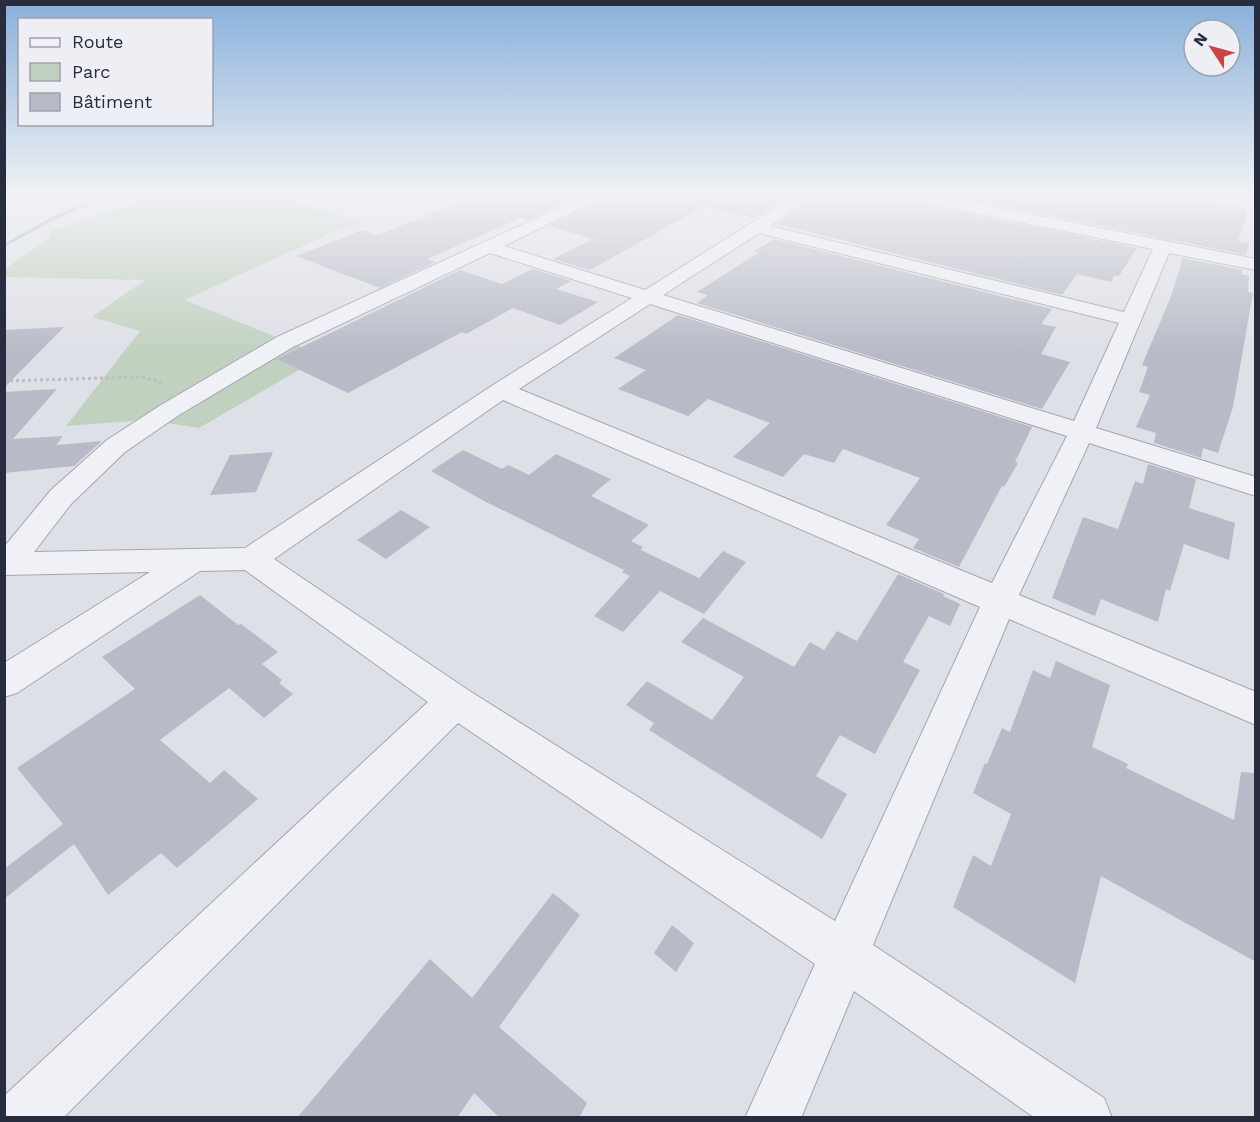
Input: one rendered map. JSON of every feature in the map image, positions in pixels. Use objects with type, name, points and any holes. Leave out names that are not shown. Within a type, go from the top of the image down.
[{"type":"street","points":[[6,564],[62,497],[116,446],[170,410],[285,342],[488,247]]},
{"type":"street","points":[[490,247],[1082,431],[1255,482]]},
{"type":"street","points":[[6,564],[251,559],[501,390],[724,247]]},
{"type":"street","points":[[839,247],[1129,319]]},
{"type":"street","points":[[773,1118],[1000,600],[1082,431],[1161,247]]},
{"type":"street","points":[[1169,247],[1256,265]]},
{"type":"street","points":[[501,390],[1256,709]]},
{"type":"street","points":[[4,682],[196,559]]},
{"type":"street","points":[[251,559],[455,701],[844,955],[1084,1118]]},
{"type":"street","points":[[22,1118],[455,701]]},
{"type":"path","points":[[4,381],[140,377],[158,381],[167,392],[170,410]]},
{"type":"green space","points":[[36,247],[299,247],[185,300],[323,356],[199,428],[146,420],[66,426],[140,331],[92,317],[145,280],[5,277],[5,269]]},
{"type":"building","points":[[318,247],[453,247],[427,259],[436,262],[380,288],[296,256]]},
{"type":"building","points":[[576,247],[630,247],[590,270],[553,259]]},
{"type":"building","points":[[760,247],[807,247],[1052,309],[1041,324],[1056,327],[1041,354],[1070,362],[1042,409],[697,303],[708,295],[697,292],[758,253],[753,252]]},
{"type":"building","points":[[871,247],[1137,248],[1119,276],[1114,276],[1111,282],[1077,274],[1062,295]]},
{"type":"building","points":[[1208,247],[1248,247],[1246,255]]},
{"type":"building","points":[[1183,258],[1242,270],[1241,274],[1249,276],[1248,292],[1253,293],[1233,407],[1218,453],[1203,448],[1201,458],[1154,443],[1156,433],[1136,427],[1150,395],[1139,392],[1148,367],[1142,365],[1170,299]]},
{"type":"building","points":[[533,269],[571,281],[556,289],[598,302],[560,325],[513,308],[466,334],[462,332],[348,393],[277,359],[460,270],[502,284]]},
{"type":"building","points":[[678,315],[1032,427],[1015,462],[1018,463],[1004,487],[1002,486],[959,567],[913,548],[919,539],[886,525],[920,478],[843,449],[834,463],[804,454],[783,477],[733,457],[770,423],[708,399],[688,416],[618,389],[646,370],[614,358]]},
{"type":"building","points":[[64,327],[4,388],[4,330]]},
{"type":"building","points":[[57,389],[13,439],[63,436],[56,445],[102,441],[74,466],[4,473],[4,392]]},
{"type":"building","points":[[463,450],[502,469],[508,465],[529,475],[556,454],[611,479],[591,496],[649,525],[631,541],[643,547],[641,550],[699,578],[723,551],[746,562],[704,614],[660,591],[623,632],[594,616],[630,576],[622,572],[624,570],[484,501],[431,471]]},
{"type":"building","points":[[273,452],[256,492],[210,495],[230,455]]},
{"type":"building","points":[[1148,464],[1196,479],[1189,508],[1235,523],[1229,560],[1184,544],[1170,591],[1166,589],[1158,622],[1101,599],[1095,616],[1052,598],[1083,517],[1118,529],[1135,481],[1143,484]]},
{"type":"building","points":[[401,510],[430,527],[386,559],[357,540]]},
{"type":"building","points":[[898,574],[944,594],[943,596],[960,604],[950,626],[929,616],[903,662],[920,670],[875,754],[840,735],[816,776],[847,794],[822,839],[649,730],[654,723],[626,705],[647,681],[712,720],[744,677],[681,642],[703,618],[794,667],[810,642],[824,650],[837,631],[857,641]]},
{"type":"building","points":[[200,595],[238,625],[241,624],[278,652],[262,664],[282,680],[279,683],[293,694],[264,718],[229,688],[160,740],[210,783],[224,770],[258,799],[177,868],[161,853],[108,895],[74,844],[4,899],[4,869],[63,824],[17,768],[135,689],[102,657]]},
{"type":"building","points":[[1056,661],[1110,685],[1092,747],[1128,764],[1126,768],[1234,820],[1241,772],[1256,773],[1256,962],[1101,876],[1075,983],[953,907],[973,855],[991,866],[1011,814],[973,793],[985,763],[987,764],[1002,728],[1010,732],[1033,670],[1050,678]]},
{"type":"building","points":[[553,893],[580,915],[499,1027],[587,1103],[579,1118],[500,1118],[474,1093],[457,1118],[297,1118],[430,959],[472,998]]},
{"type":"building","points":[[672,925],[694,943],[676,972],[654,953]]}]
